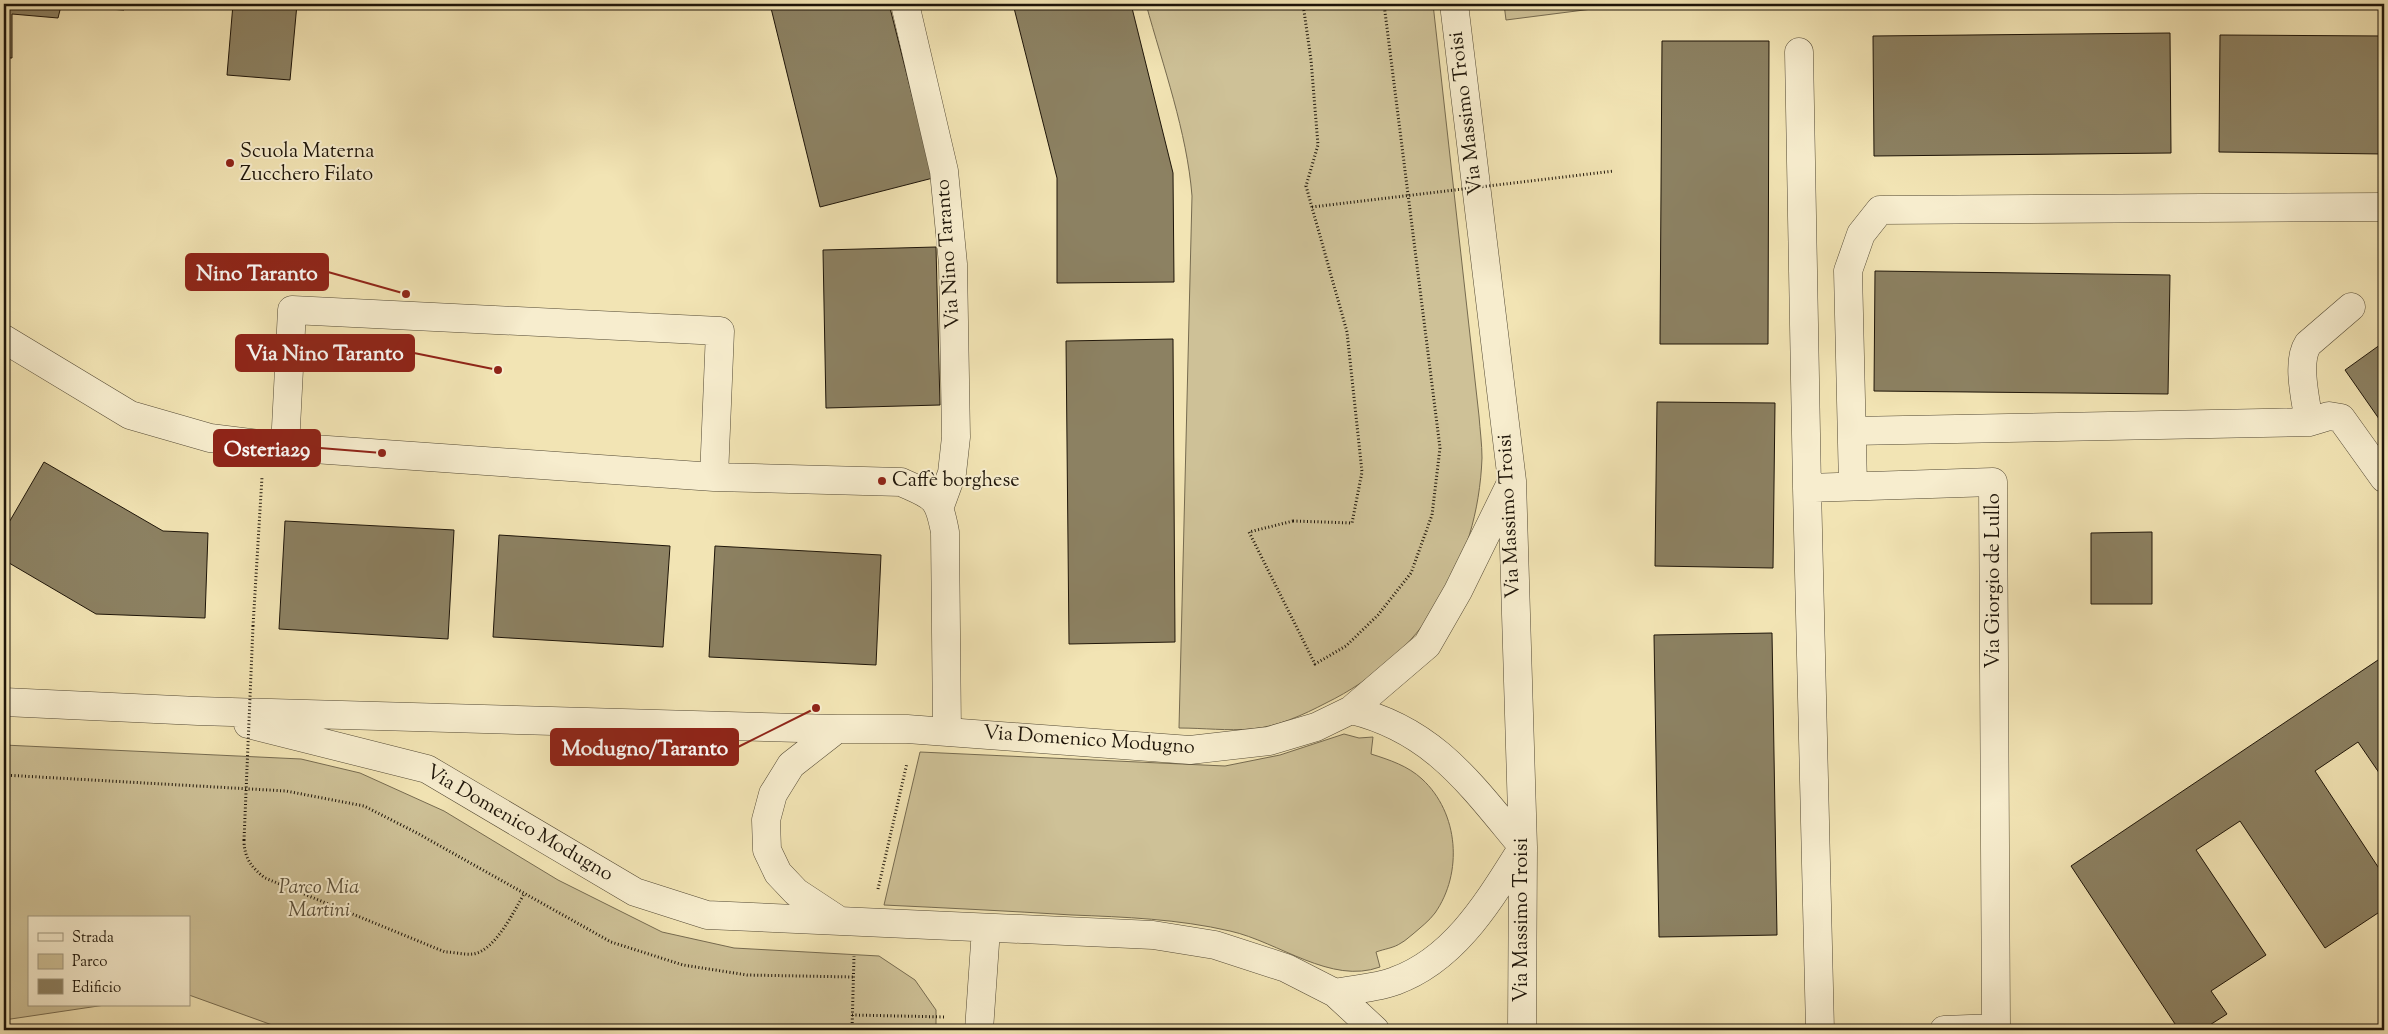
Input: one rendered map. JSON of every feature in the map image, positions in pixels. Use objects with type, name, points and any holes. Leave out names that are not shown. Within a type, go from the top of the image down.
[{"type":"street","name":"Via Nino Taranto","points":[[905,4],[944,171],[953,264],[956,437],[952,473],[940,506]]},
{"type":"street","name":"Via Massimo Troisi","points":[[1454,4],[1512,481],[1523,847],[1522,1030]]},
{"type":"street","points":[[1800,52],[1807,488],[1820,1030]]},
{"type":"street","points":[[1853,486],[1848,271],[1861,234],[1880,210],[2384,207]]},
{"type":"street","points":[[2308,422],[2302,362],[2303,352],[2308,344],[2351,308]]},
{"type":"street","points":[[274,445],[292,310],[720,331],[714,477]]},
{"type":"street","points":[[4,339],[130,415],[210,438],[274,445],[714,477],[901,482],[928,494],[940,506],[945,532],[947,732]]},
{"type":"street","points":[[1852,430],[2308,422],[2329,416],[2341,418],[2384,478]]},
{"type":"street","name":"Via Domenico Modugno","points":[[4,702],[198,711],[907,730],[1190,750],[1269,741],[1316,727],[1351,710],[1427,645],[1458,591],[1512,481]]},
{"type":"street","name":"Via Giorgio de Lullo","points":[[1807,488],[1993,482],[1996,1028],[1944,1030]]},
{"type":"street","points":[[1335,993],[1394,982],[1426,967],[1453,942],[1484,908],[1523,847],[1464,776],[1424,740],[1377,716],[1351,710]]},
{"type":"street","name":"Via Domenico Modugno","points":[[198,711],[427,768],[635,892],[707,915],[1153,935],[1215,945],[1286,968],[1335,993],[1375,1030]]},
{"type":"street","points":[[837,729],[791,765],[773,794],[766,820],[767,850],[778,873],[796,892],[841,922]]},
{"type":"street","points":[[979,1024],[986,929]]},
{"type":"path","points":[[1285,521],[1352,522],[1362,472],[1347,332],[1306,186],[1318,145],[1311,60],[1303,4]]},
{"type":"path","points":[[1293,521],[1249,532],[1315,664],[1346,646],[1378,615],[1411,573],[1432,515],[1440,448],[1384,4]]},
{"type":"path","points":[[1312,207],[1614,171]]},
{"type":"path","points":[[274,445],[253,626],[244,840],[244,850],[252,868],[265,878],[445,952],[475,954],[489,946],[505,927],[524,894]]},
{"type":"path","points":[[852,1030],[854,946],[869,947],[872,923],[908,758],[907,730]]},
{"type":"path","points":[[4,775],[286,792],[364,806],[417,833],[611,942],[683,965],[747,975],[853,977]]},
{"type":"path","points":[[852,1015],[979,1024]]},
{"type":"green space","points":[[1146,4],[1433,4],[1481,442],[1482,458],[1478,497],[1469,535],[1456,570],[1438,603],[1416,633],[1390,660],[1360,683],[1326,703],[1290,720],[1261,728],[1233,730],[1179,728],[1192,196],[1180,123]]},
{"type":"green space","points":[[1504,4],[1631,4],[1506,20]]},
{"type":"green space","points":[[1344,734],[1359,738],[1373,737],[1371,754],[1405,767],[1422,779],[1444,809],[1450,826],[1453,844],[1450,880],[1444,897],[1435,913],[1404,941],[1376,952],[1380,967],[1361,971],[1343,971],[1305,960],[1249,936],[1171,921],[884,905],[920,752],[1225,766],[1280,755]]},
{"type":"green space","name":"Parco Mia Martini","points":[[4,745],[301,759],[360,773],[444,811],[558,880],[662,932],[734,948],[879,956],[915,980],[936,1010],[936,1030],[286,1030],[190,995],[190,916],[28,916],[28,1006],[98,1006],[4,1020]]},
{"type":"building","points":[[4,4],[124,4],[124,10],[61,6],[58,18],[12,14],[12,58],[4,58]]},
{"type":"building","points":[[233,4],[297,4],[290,80],[227,75]]},
{"type":"building","points":[[770,4],[889,4],[933,178],[820,207]]},
{"type":"building","points":[[1013,4],[1131,4],[1173,173],[1174,282],[1057,283],[1057,178]]},
{"type":"building","points":[[2170,33],[2171,153],[1874,156],[1873,36]]},
{"type":"building","points":[[2220,35],[2384,36],[2384,154],[2219,152]]},
{"type":"building","points":[[1662,41],[1769,41],[1768,344],[1660,344]]},
{"type":"building","points":[[936,247],[940,405],[826,408],[823,250]]},
{"type":"building","points":[[1875,271],[2170,275],[2168,394],[1874,391]]},
{"type":"building","points":[[1173,339],[1175,642],[1069,644],[1066,341]]},
{"type":"building","points":[[2384,342],[2384,426],[2345,370]]},
{"type":"building","points":[[1657,402],[1775,403],[1773,568],[1655,566]]},
{"type":"building","points":[[44,462],[163,531],[208,533],[205,618],[96,614],[4,560],[4,531]]},
{"type":"building","points":[[285,521],[454,530],[448,639],[279,629]]},
{"type":"building","points":[[2152,532],[2152,604],[2091,604],[2091,533]]},
{"type":"building","points":[[499,535],[670,546],[663,647],[493,637]]},
{"type":"building","points":[[715,546],[881,555],[876,665],[709,657]]},
{"type":"building","points":[[1772,633],[1777,935],[1659,937],[1654,635]]},
{"type":"building","points":[[2384,656],[2384,780],[2358,742],[2315,771],[2384,876],[2384,909],[2325,948],[2240,821],[2196,850],[2266,955],[2211,991],[2227,1014],[2202,1030],[2179,1030],[2071,866]]},
{"type":"place","name":"Scuola Materna Zucchero Filato","points":[[230,163]]},
{"type":"place","name":"Nino Taranto","points":[[406,294]]},
{"type":"place","name":"Via Nino Taranto","points":[[498,370]]},
{"type":"place","name":"Osteria29","points":[[382,453]]},
{"type":"place","name":"Caffè borghese","points":[[882,481]]},
{"type":"place","name":"Modugno/Taranto","points":[[816,708]]}]
